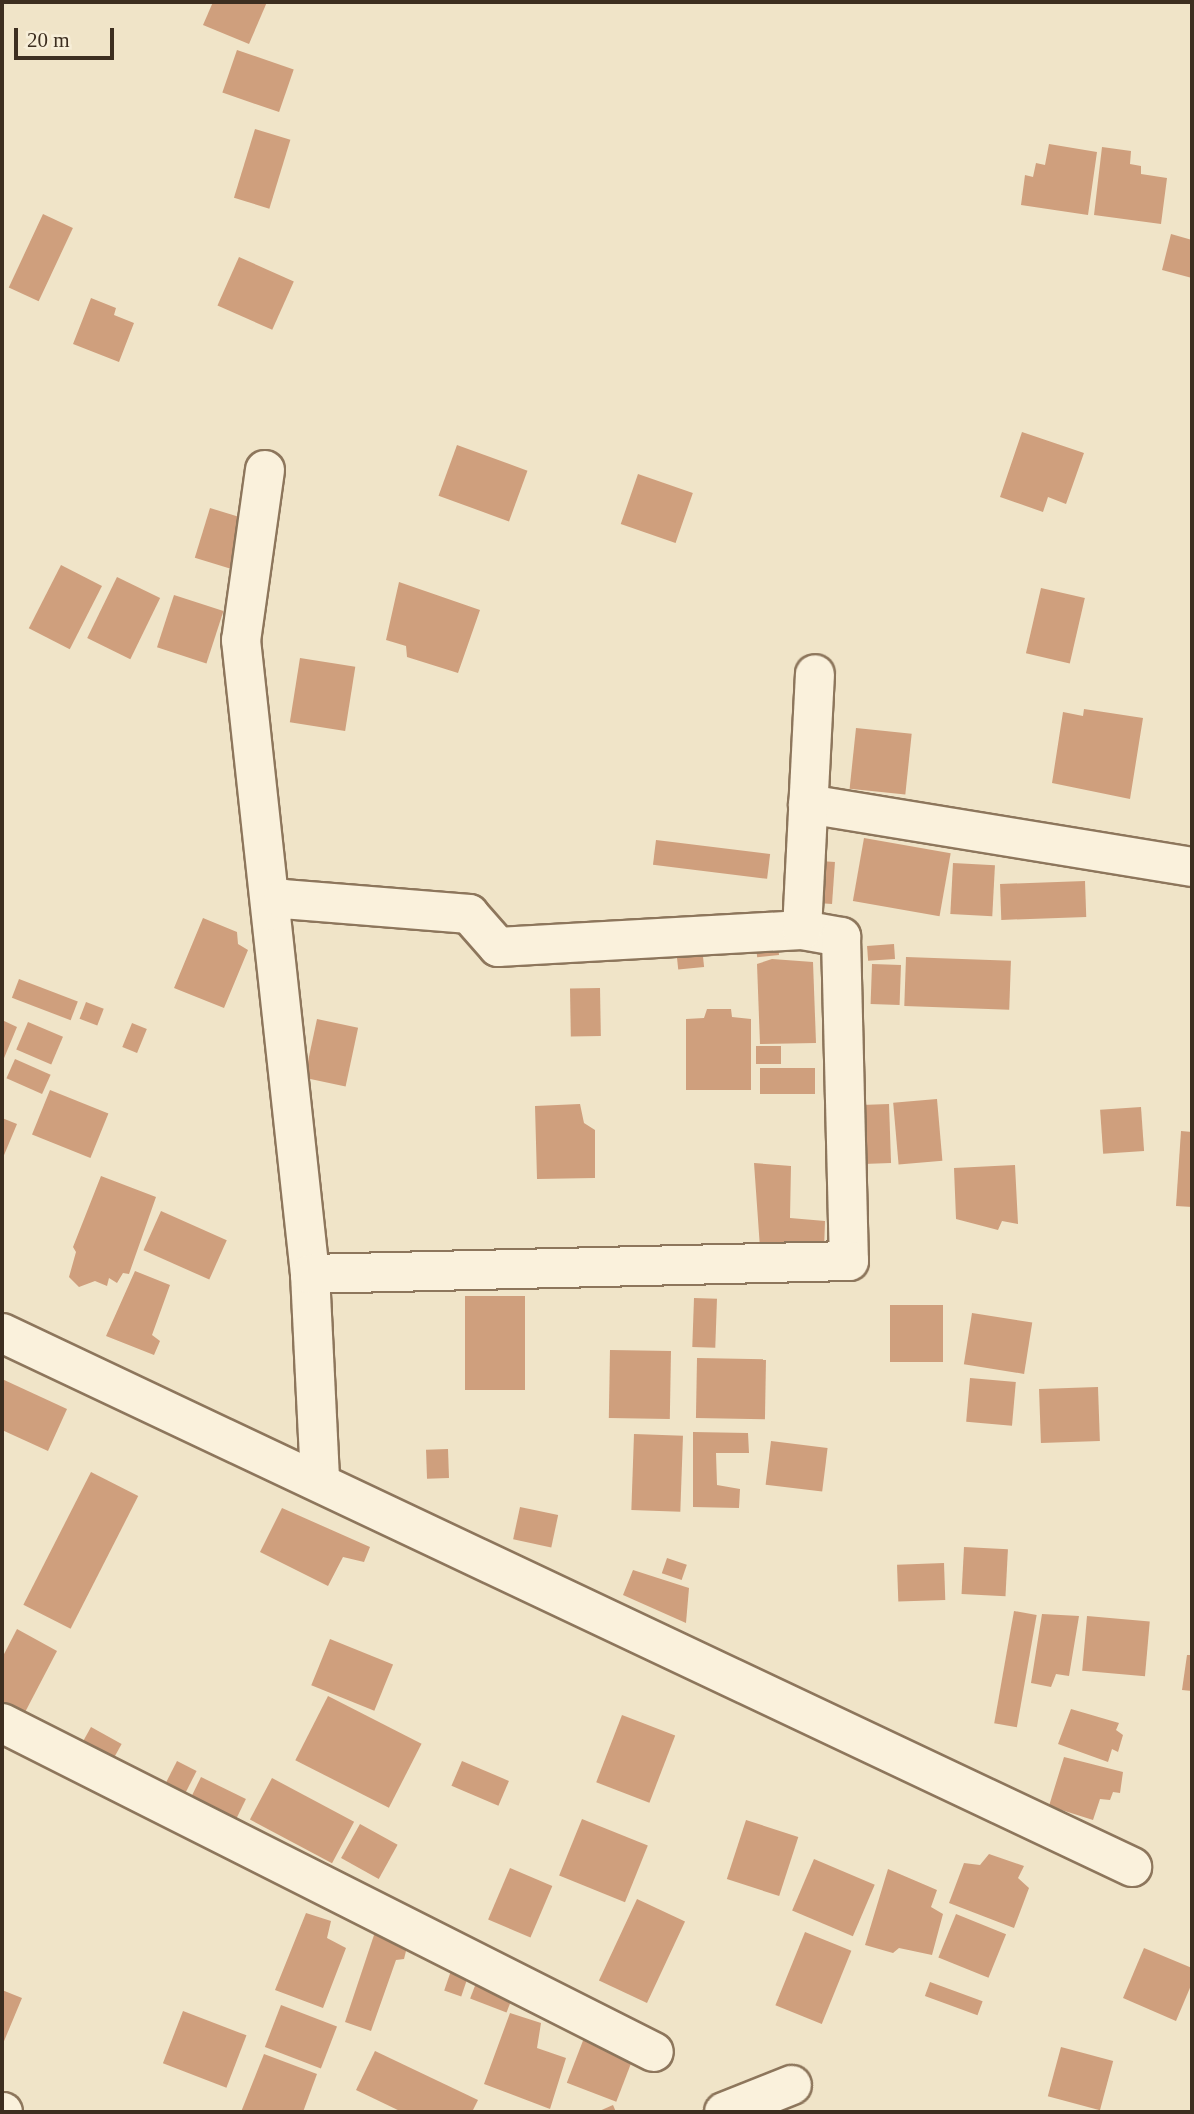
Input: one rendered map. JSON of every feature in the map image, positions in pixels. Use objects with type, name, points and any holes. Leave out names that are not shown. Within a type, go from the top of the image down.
[{"type":"street","points":[[265,470],[242,640],[310,1274],[320,1481]]},
{"type":"street","points":[[802,930],[816,674]]},
{"type":"street","points":[[808,804],[1167,867],[1192,867]]},
{"type":"street","points":[[271,911],[283,899],[470,915],[498,947],[802,930],[841,937],[849,1261],[310,1274]]},
{"type":"street","points":[[2,1333],[1132,1867]]},
{"type":"street","points":[[2,1723],[654,2052]]},
{"type":"street","points":[[724,2112],[792,2085]]},
{"type":"building","points":[[213,2],[267,2],[249,44],[203,25]]},
{"type":"building","points":[[237,50],[294,70],[279,112],[222,93]]},
{"type":"building","points":[[255,129],[290,140],[269,209],[234,198]]},
{"type":"building","points":[[1049,144],[1097,152],[1088,215],[1021,205],[1025,175],[1033,177],[1036,163],[1045,165]]},
{"type":"building","points":[[1102,147],[1131,151],[1130,164],[1141,166],[1141,174],[1167,178],[1161,224],[1094,215]]},
{"type":"building","points":[[43,214],[73,228],[39,301],[9,287]]},
{"type":"building","points":[[1171,234],[1192,240],[1192,278],[1162,270]]},
{"type":"building","points":[[239,257],[294,281],[272,330],[217,305]]},
{"type":"building","points":[[91,298],[116,308],[114,315],[134,323],[119,362],[73,344]]},
{"type":"building","points":[[1022,432],[1084,453],[1066,504],[1048,497],[1043,512],[1000,497]]},
{"type":"building","points":[[457,445],[527,471],[509,521],[439,496]]},
{"type":"building","points":[[638,474],[693,493],[676,543],[621,524]]},
{"type":"building","points":[[210,508],[249,520],[234,570],[195,558]]},
{"type":"building","points":[[61,565],[102,586],[70,649],[29,628]]},
{"type":"building","points":[[117,577],[160,598],[130,659],[87,638]]},
{"type":"building","points":[[399,582],[480,610],[458,673],[407,657],[406,646],[386,640]]},
{"type":"building","points":[[1041,588],[1085,598],[1070,663],[1026,653]]},
{"type":"building","points":[[174,595],[223,611],[206,663],[157,647]]},
{"type":"building","points":[[300,658],[355,667],[345,731],[290,722]]},
{"type":"building","points":[[1084,709],[1143,718],[1130,799],[1052,783],[1063,712],[1083,716]]},
{"type":"building","points":[[856,728],[912,734],[905,795],[850,789]]},
{"type":"building","points":[[864,838],[951,853],[940,916],[853,901]]},
{"type":"building","points":[[656,840],[770,854],[767,879],[653,865]]},
{"type":"building","points":[[820,861],[835,862],[832,904],[817,903]]},
{"type":"building","points":[[953,863],[995,865],[992,916],[950,914]]},
{"type":"building","points":[[1085,881],[1086,917],[1001,920],[1000,884]]},
{"type":"building","points":[[203,918],[237,932],[238,944],[248,950],[224,1008],[174,988]]},
{"type":"building","points":[[894,944],[895,959],[868,961],[867,946]]},
{"type":"building","points":[[778,945],[779,955],[757,957],[756,947]]},
{"type":"building","points":[[702,947],[704,967],[678,970],[676,950]]},
{"type":"building","points":[[906,957],[1011,961],[1009,1010],[904,1006]]},
{"type":"building","points":[[772,959],[813,962],[816,1043],[760,1044],[757,964]]},
{"type":"building","points":[[872,964],[901,965],[900,1005],[871,1004]]},
{"type":"building","points":[[19,979],[78,1002],[71,1020],[12,998]]},
{"type":"building","points":[[600,988],[601,1036],[571,1037],[570,989]]},
{"type":"building","points":[[86,1002],[104,1009],[97,1026],[80,1019]]},
{"type":"building","points":[[707,1009],[731,1009],[732,1017],[751,1019],[751,1090],[686,1090],[686,1019],[704,1018]]},
{"type":"building","points":[[317,1019],[358,1028],[346,1086],[305,1078]]},
{"type":"building","points":[[2,1020],[17,1027],[2,1063]]},
{"type":"building","points":[[28,1022],[63,1037],[51,1064],[16,1050]]},
{"type":"building","points":[[132,1023],[147,1029],[137,1053],[122,1047]]},
{"type":"building","points":[[756,1046],[781,1046],[781,1064],[756,1064]]},
{"type":"building","points":[[15,1059],[51,1075],[42,1094],[6,1078]]},
{"type":"building","points":[[760,1068],[815,1068],[815,1094],[760,1094]]},
{"type":"building","points":[[50,1090],[108,1114],[90,1158],[32,1135]]},
{"type":"building","points":[[937,1099],[942,1161],[899,1165],[893,1103]]},
{"type":"building","points":[[580,1104],[584,1123],[595,1130],[595,1178],[537,1179],[535,1106]]},
{"type":"building","points":[[889,1104],[891,1163],[863,1164],[861,1105]]},
{"type":"building","points":[[1141,1107],[1144,1151],[1103,1154],[1100,1110]]},
{"type":"building","points":[[2,1118],[17,1124],[2,1160]]},
{"type":"building","points":[[1181,1131],[1192,1132],[1192,1207],[1176,1206]]},
{"type":"building","points":[[754,1163],[791,1166],[790,1218],[825,1221],[824,1250],[760,1248]]},
{"type":"building","points":[[1015,1165],[1018,1224],[1002,1221],[998,1230],[956,1219],[954,1168]]},
{"type":"building","points":[[101,1176],[156,1197],[129,1274],[123,1273],[117,1283],[109,1278],[107,1286],[95,1281],[79,1287],[69,1277],[76,1252],[73,1247]]},
{"type":"building","points":[[161,1211],[227,1240],[209,1280],[144,1250]]},
{"type":"building","points":[[135,1271],[170,1285],[152,1335],[160,1341],[154,1355],[106,1336]]},
{"type":"building","points":[[465,1296],[525,1296],[525,1390],[465,1390]]},
{"type":"building","points":[[694,1298],[717,1299],[715,1348],[692,1347]]},
{"type":"building","points":[[890,1305],[943,1305],[943,1362],[890,1362]]},
{"type":"building","points":[[972,1313],[1032,1323],[1024,1374],[964,1364]]},
{"type":"building","points":[[610,1350],[671,1351],[670,1419],[609,1418]]},
{"type":"building","points":[[697,1358],[766,1359],[765,1419],[696,1418]]},
{"type":"building","points":[[970,1378],[1016,1382],[1012,1426],[966,1422]]},
{"type":"building","points":[[2,1379],[67,1409],[48,1451],[2,1430]]},
{"type":"building","points":[[1098,1387],[1100,1441],[1041,1443],[1039,1389]]},
{"type":"building","points":[[693,1432],[748,1433],[749,1453],[716,1453],[717,1485],[740,1489],[739,1508],[693,1507]]},
{"type":"building","points":[[634,1434],[683,1436],[680,1512],[631,1510]]},
{"type":"building","points":[[771,1441],[828,1448],[822,1492],[766,1485]]},
{"type":"building","points":[[448,1449],[449,1478],[427,1479],[426,1450]]},
{"type":"building","points":[[91,1472],[138,1496],[71,1629],[23,1605]]},
{"type":"building","points":[[520,1507],[558,1515],[551,1547],[513,1539]]},
{"type":"building","points":[[282,1508],[370,1547],[364,1562],[343,1557],[328,1586],[260,1552]]},
{"type":"building","points":[[964,1547],[1008,1549],[1005,1596],[962,1594]]},
{"type":"building","points":[[667,1558],[687,1565],[682,1580],[662,1573]]},
{"type":"building","points":[[944,1563],[945,1600],[898,1602],[897,1565]]},
{"type":"building","points":[[633,1570],[689,1588],[686,1623],[623,1595]]},
{"type":"building","points":[[1014,1611],[1037,1615],[1017,1727],[994,1723]]},
{"type":"building","points":[[1042,1614],[1079,1616],[1069,1676],[1056,1674],[1051,1687],[1031,1683]]},
{"type":"building","points":[[1087,1616],[1150,1621],[1145,1676],[1082,1671]]},
{"type":"building","points":[[17,1629],[57,1651],[22,1718],[2,1707],[2,1658]]},
{"type":"building","points":[[330,1639],[393,1664],[374,1711],[311,1685]]},
{"type":"building","points":[[1187,1655],[1192,1655],[1192,1691],[1182,1690]]},
{"type":"building","points":[[328,1696],[422,1744],[389,1808],[295,1760]]},
{"type":"building","points":[[1071,1709],[1119,1723],[1116,1730],[1123,1735],[1118,1752],[1112,1749],[1108,1762],[1058,1744]]},
{"type":"building","points":[[622,1715],[675,1735],[649,1803],[596,1782]]},
{"type":"building","points":[[91,1727],[122,1744],[111,1763],[80,1746]]},
{"type":"building","points":[[1064,1757],[1123,1772],[1120,1793],[1113,1792],[1110,1800],[1100,1799],[1093,1820],[1049,1806]]},
{"type":"building","points":[[177,1761],[197,1771],[185,1793],[166,1783]]},
{"type":"building","points":[[462,1761],[509,1781],[498,1806],[451,1786]]},
{"type":"building","points":[[201,1777],[246,1799],[236,1819],[191,1797]]},
{"type":"building","points":[[272,1778],[354,1822],[332,1863],[250,1819]]},
{"type":"building","points":[[582,1819],[648,1846],[625,1902],[559,1876]]},
{"type":"building","points":[[746,1820],[798,1837],[779,1896],[727,1879]]},
{"type":"building","points":[[360,1824],[398,1845],[379,1879],[341,1858]]},
{"type":"building","points":[[989,1854],[1024,1866],[1018,1878],[1029,1888],[1014,1928],[949,1903],[964,1863],[980,1865]]},
{"type":"building","points":[[814,1859],[875,1885],[853,1936],[792,1911]]},
{"type":"building","points":[[510,1868],[552,1886],[530,1938],[488,1920]]},
{"type":"building","points":[[888,1869],[937,1890],[931,1907],[943,1914],[932,1955],[899,1948],[893,1953],[865,1945]]},
{"type":"building","points":[[637,1899],[685,1921],[647,2003],[599,1981]]},
{"type":"building","points":[[306,1913],[331,1921],[327,1938],[346,1948],[323,2008],[275,1990]]},
{"type":"building","points":[[956,1914],[1006,1934],[988,1978],[938,1958]]},
{"type":"building","points":[[375,1932],[408,1943],[404,1959],[396,1960],[371,2031],[345,2022]]},
{"type":"building","points":[[805,1932],[851,1951],[822,2024],[775,2005]]},
{"type":"building","points":[[1144,1948],[1192,1968],[1192,1983],[1176,2021],[1123,1998]]},
{"type":"building","points":[[453,1965],[470,1971],[461,1996],[444,1991]]},
{"type":"building","points":[[478,1978],[514,1992],[507,2013],[470,1999]]},
{"type":"building","points":[[930,1982],[983,2001],[977,2015],[925,1996]]},
{"type":"building","points":[[2,1990],[22,1998],[2,2046]]},
{"type":"building","points":[[281,2005],[337,2027],[321,2069],[265,2047]]},
{"type":"building","points":[[183,2011],[246,2035],[226,2088],[163,2063]]},
{"type":"building","points":[[510,2013],[541,2023],[537,2048],[566,2058],[550,2109],[484,2084]]},
{"type":"building","points":[[584,2038],[633,2057],[616,2102],[567,2083]]},
{"type":"building","points":[[1061,2047],[1113,2061],[1100,2110],[1048,2096]]},
{"type":"building","points":[[375,2051],[478,2100],[472,2112],[402,2112],[356,2090]]},
{"type":"building","points":[[264,2054],[317,2074],[303,2112],[241,2112]]},
{"type":"building","points":[[613,2105],[616,2112],[597,2112]]}]
